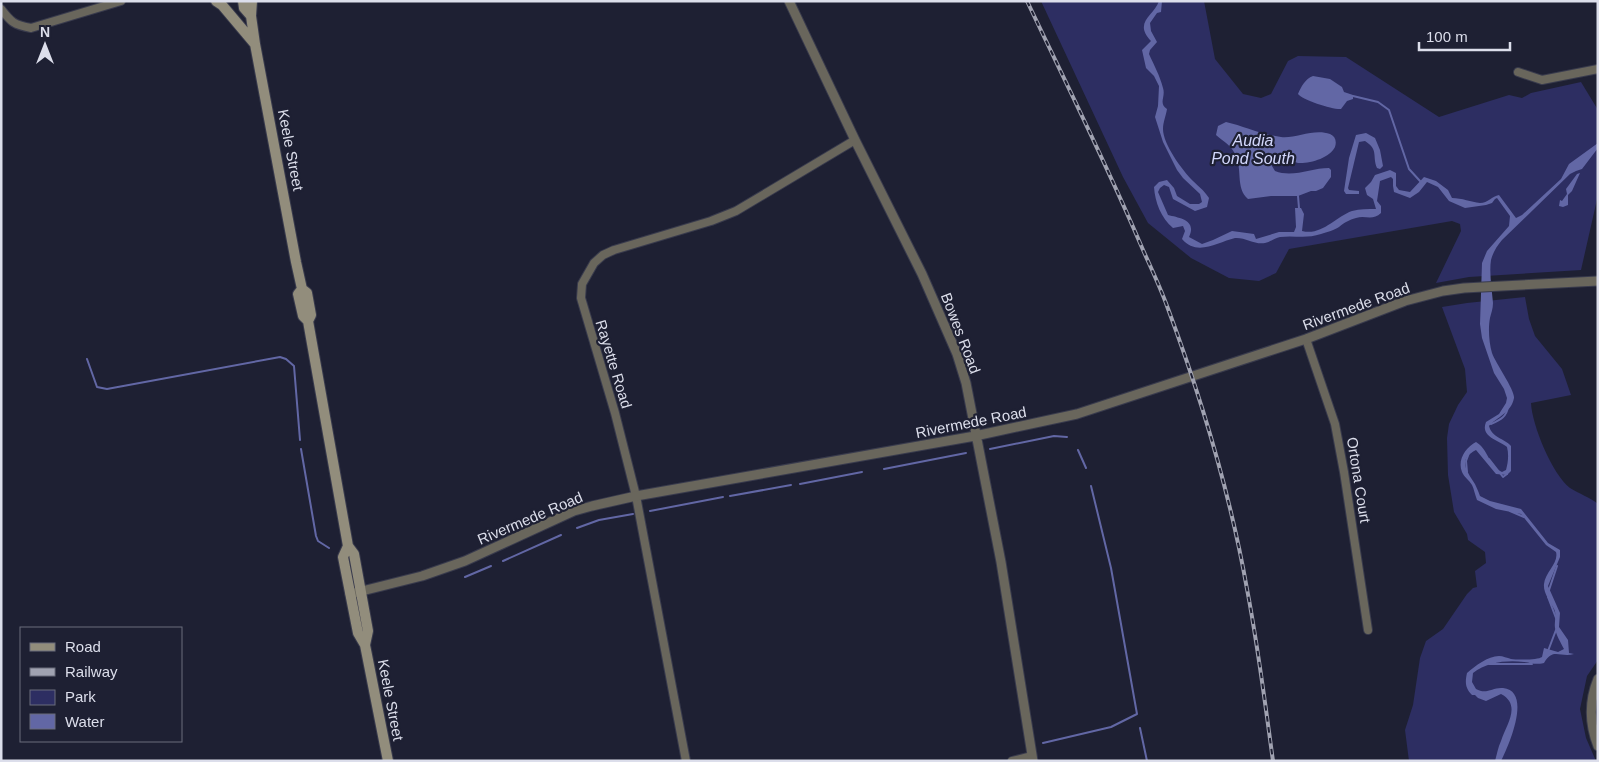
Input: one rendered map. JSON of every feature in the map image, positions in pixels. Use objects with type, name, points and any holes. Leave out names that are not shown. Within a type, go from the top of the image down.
[{"type":"main road","points":[[216,1],[222,5],[255,44]]},
{"type":"main road","name":"Keele Street","points":[[243,1],[244,8],[251,16]]},
{"type":"main road","name":"Keele Street","points":[[252,1],[251,16],[255,44],[302,289],[307,293],[311,315],[308,321],[348,546],[354,554],[355,593],[368,631],[365,645],[388,761]]},
{"type":"street","points":[[1,9],[11,22],[31,28],[121,1]]},
{"type":"street","name":"Bowes Road","points":[[789,1],[855,140],[921,272],[949,334],[966,383],[1001,562],[1033,758]]},
{"type":"street","points":[[1518,72],[1542,80],[1598,70]]},
{"type":"street","name":"Rayette Road","points":[[686,761],[636,496],[615,413],[581,298],[582,284],[594,263],[603,255],[711,221],[736,211],[855,140]]},
{"type":"street","name":"Rivermede Road","points":[[355,593],[422,576],[465,561],[574,512],[592,506],[636,496],[975,436],[1077,414],[1306,339],[1406,300],[1443,291],[1598,280]]},
{"type":"street","name":"Ortona Court","points":[[1306,339],[1335,424],[1368,630]]},
{"type":"street","points":[[1598,679],[1591,702],[1591,718],[1598,746]]},
{"type":"street","points":[[1012,761],[1033,758]]},
{"type":"green space","points":[[1041,1],[1204,1],[1215,59],[1243,94],[1261,98],[1271,94],[1288,61],[1298,56],[1346,57],[1439,117],[1509,95],[1522,98],[1531,93],[1581,82],[1598,110],[1598,195],[1581,270],[1469,277],[1436,283],[1461,231],[1460,224],[1452,221],[1289,249],[1276,273],[1259,281],[1229,278],[1191,258],[1148,223],[1123,177]]},
{"type":"green space","points":[[1525,297],[1529,319],[1535,336],[1562,369],[1571,395],[1531,403],[1539,436],[1550,461],[1563,481],[1570,488],[1598,504],[1598,660],[1587,676],[1580,709],[1586,738],[1596,761],[1409,761],[1405,730],[1413,705],[1420,658],[1426,641],[1443,629],[1467,594],[1477,587],[1475,571],[1486,563],[1485,552],[1468,540],[1467,534],[1454,512],[1448,475],[1447,438],[1449,424],[1467,392],[1465,369],[1442,307]]},
{"type":"water","points":[[1159,1],[1162,1],[1161,12],[1157,13],[1150,23],[1151,31],[1157,42],[1149,54],[1164,91],[1163,104],[1167,109],[1163,126],[1164,135],[1179,164],[1209,198],[1207,207],[1195,211],[1173,199],[1169,187],[1164,185],[1158,192],[1168,215],[1189,223],[1191,231],[1189,237],[1202,244],[1232,231],[1254,234],[1256,239],[1279,232],[1294,232],[1296,227],[1295,208],[1301,208],[1304,214],[1302,231],[1309,232],[1316,231],[1352,211],[1376,209],[1373,199],[1367,195],[1365,188],[1375,175],[1390,170],[1396,173],[1396,186],[1399,190],[1410,192],[1424,177],[1436,181],[1448,190],[1452,198],[1480,203],[1499,195],[1516,218],[1522,215],[1561,179],[1569,164],[1598,143],[1598,148],[1582,169],[1570,174],[1502,240],[1495,249],[1491,260],[1490,276],[1493,303],[1489,326],[1490,345],[1494,358],[1512,389],[1514,398],[1507,411],[1489,426],[1495,435],[1511,446],[1511,471],[1507,475],[1496,474],[1476,450],[1467,457],[1465,464],[1480,496],[1490,501],[1521,509],[1548,543],[1560,550],[1560,557],[1548,586],[1560,613],[1559,627],[1568,640],[1569,653],[1574,654],[1554,654],[1541,664],[1518,661],[1497,663],[1484,666],[1473,673],[1472,682],[1476,689],[1486,691],[1503,688],[1512,691],[1516,699],[1517,709],[1513,733],[1501,761],[1495,761],[1511,716],[1511,704],[1501,694],[1486,701],[1472,695],[1466,685],[1467,673],[1482,662],[1495,656],[1532,659],[1542,657],[1544,648],[1558,652],[1564,649],[1556,631],[1555,611],[1544,587],[1547,575],[1556,560],[1556,552],[1546,545],[1521,514],[1496,509],[1477,500],[1472,485],[1463,474],[1461,467],[1463,454],[1476,442],[1494,466],[1502,472],[1506,470],[1507,465],[1507,447],[1491,438],[1485,431],[1486,422],[1499,414],[1507,398],[1494,373],[1482,338],[1480,324],[1482,263],[1487,251],[1509,226],[1510,216],[1497,198],[1492,203],[1486,205],[1465,208],[1449,201],[1438,187],[1427,182],[1419,192],[1410,198],[1394,192],[1393,179],[1391,177],[1380,181],[1377,201],[1381,206],[1381,213],[1375,217],[1359,217],[1345,222],[1335,229],[1316,235],[1280,237],[1265,243],[1235,238],[1201,248],[1188,244],[1182,239],[1185,231],[1183,226],[1173,228],[1159,209],[1154,187],[1159,182],[1167,180],[1174,188],[1177,196],[1190,204],[1202,202],[1200,194],[1177,170],[1163,142],[1155,117],[1158,106],[1159,86],[1154,76],[1146,68],[1142,50],[1151,41],[1146,34],[1144,24]]},
{"type":"water","points":[[1313,76],[1330,79],[1342,87],[1344,92],[1353,95],[1353,99],[1347,101],[1341,109],[1337,109],[1305,99],[1298,94],[1302,86]]},
{"type":"water","name":"Audia Pond South","points":[[1226,122],[1281,137],[1318,132],[1332,135],[1336,141],[1335,147],[1329,154],[1319,160],[1298,163],[1274,155],[1270,157],[1269,161],[1275,171],[1282,173],[1329,168],[1331,170],[1331,177],[1323,188],[1298,196],[1271,196],[1248,199],[1240,184],[1239,165],[1235,154],[1216,135],[1218,126]]},
{"type":"water","points":[[1366,133],[1375,138],[1380,150],[1383,166],[1380,169],[1377,168],[1374,150],[1369,144],[1365,141],[1359,142],[1348,188],[1349,190],[1359,191],[1359,194],[1346,194],[1344,191],[1349,158],[1356,135]]},
{"type":"water","points":[[1580,173],[1572,191],[1568,195],[1568,205],[1559,206],[1560,200],[1562,201],[1567,194],[1566,189],[1577,174]]},
{"type":"waterway","points":[[1353,96],[1378,102],[1389,110],[1409,169],[1420,181]]},
{"type":"waterway","points":[[1298,196],[1299,208]]},
{"type":"waterway","points":[[87,359],[97,387],[107,389],[280,357],[286,359],[294,366],[300,440]]},
{"type":"waterway","points":[[1491,424],[1505,415],[1508,406]]},
{"type":"waterway","points":[[990,449],[1054,436],[1067,437]]},
{"type":"waterway","points":[[301,449],[316,536],[318,541],[329,548]]},
{"type":"waterway","points":[[1078,450],[1086,468]]},
{"type":"waterway","points":[[884,469],[966,453]]},
{"type":"waterway","points":[[1467,472],[1466,461],[1469,453]]},
{"type":"waterway","points":[[1489,459],[1503,477],[1507,474]]},
{"type":"waterway","points":[[800,484],[862,472]]},
{"type":"waterway","points":[[730,496],[791,485]]},
{"type":"waterway","points":[[1043,743],[1111,727],[1137,714],[1111,568],[1091,486]]},
{"type":"waterway","points":[[650,511],[723,497]]},
{"type":"waterway","points":[[1510,511],[1524,517]]},
{"type":"waterway","points":[[577,528],[599,520],[633,514]]},
{"type":"waterway","points":[[503,561],[561,535]]},
{"type":"waterway","points":[[465,577],[491,566]]},
{"type":"waterway","points":[[1549,590],[1557,566]]},
{"type":"waterway","points":[[1548,597],[1556,618]]},
{"type":"waterway","points":[[1548,651],[1556,630]]},
{"type":"waterway","points":[[1489,664],[1532,664]]},
{"type":"waterway","points":[[1140,728],[1147,761]]},
{"type":"railway","points":[[1027,1],[1127,212],[1167,306],[1203,410],[1223,481],[1240,553],[1255,632],[1273,761]]}]
